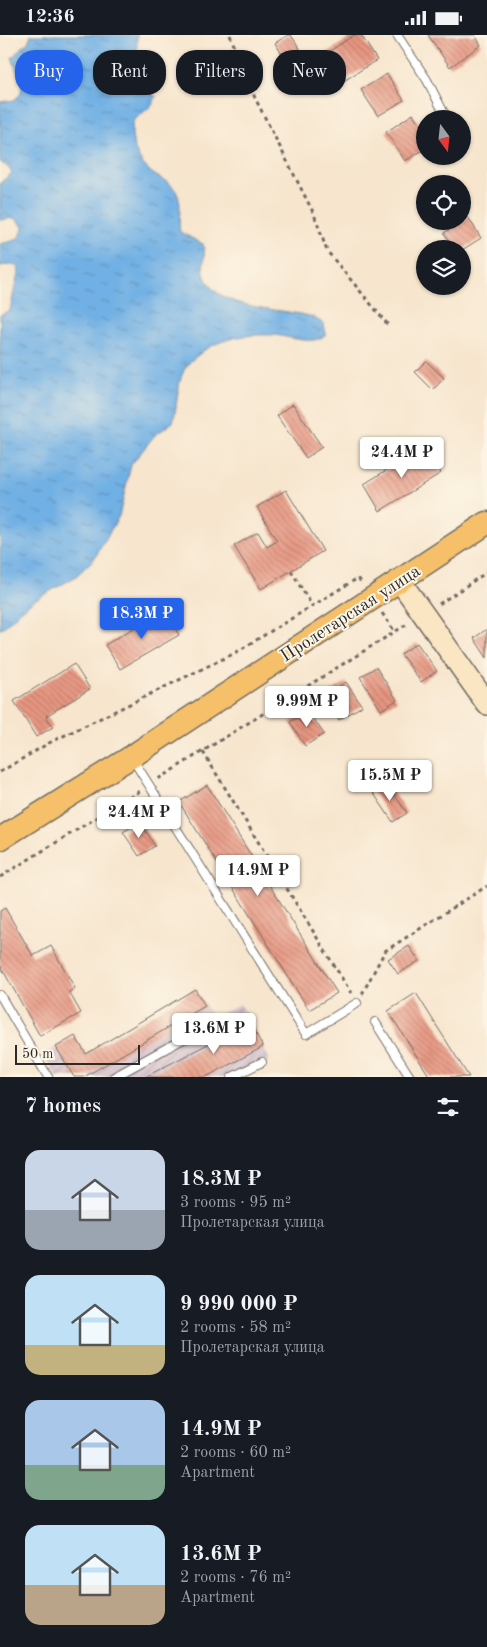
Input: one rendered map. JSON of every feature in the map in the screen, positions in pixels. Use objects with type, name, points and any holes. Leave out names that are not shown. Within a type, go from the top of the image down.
[{"type":"main road","name":"Пролетарская улица","points":[[0,839],[131,757],[487,523]]},
{"type":"main road","name":"Пролетарская улица","points":[[0,831],[36,816]]},
{"type":"street","points":[[400,581],[429,611],[487,704]]},
{"type":"lane","points":[[397,35],[427,80],[442,110]]},
{"type":"lane","points":[[131,757],[306,1034],[357,1003]]},
{"type":"lane","points":[[0,995],[48,1077]]},
{"type":"lane","points":[[374,1021],[410,1077]]},
{"type":"lane","points":[[114,1077],[205,1027]]},
{"type":"lane","points":[[232,1077],[262,1062]]},
{"type":"path","points":[[230,35],[255,98],[314,214],[327,251],[389,326]]},
{"type":"path","points":[[0,772],[49,743],[234,653],[311,605],[291,571]]},
{"type":"path","points":[[0,877],[429,611],[487,572]]},
{"type":"path","points":[[203,752],[357,1003]]},
{"type":"path","points":[[357,1003],[385,951],[487,886]]},
{"type":"shaded area","points":[[195,989],[213,1018],[240,1004],[270,1060],[238,1077],[57,1077],[44,1054],[75,1036],[86,1054]]},
{"type":"water","points":[[31,35],[137,35],[137,50],[93,50],[93,95],[154,95],[156,97],[153,104],[133,121],[133,142],[138,156],[146,168],[176,191],[180,201],[180,232],[203,244],[204,275],[206,279],[213,289],[224,297],[238,302],[313,317],[324,324],[326,334],[314,340],[301,340],[274,335],[237,337],[211,346],[193,359],[181,376],[173,422],[154,436],[131,465],[119,516],[94,559],[75,577],[31,602],[0,630],[0,315],[10,310],[19,268],[12,264],[0,266],[0,244],[18,238],[23,227],[15,218],[0,220],[0,183],[12,173],[8,167],[0,162],[0,102],[14,100],[20,95],[83,95],[83,50],[19,50],[28,42]]},
{"type":"water","points":[[15,54],[15,66],[12,57]]},
{"type":"building","points":[[291,35],[300,49],[279,50],[275,43]]},
{"type":"building","points":[[354,35],[361,35],[377,60],[346,79],[346,50],[332,50]]},
{"type":"building","points":[[428,35],[475,35],[481,45],[450,67]]},
{"type":"building","points":[[387,74],[404,100],[378,116],[361,90]]},
{"type":"building","points":[[413,114],[416,118],[416,154],[405,161],[386,132]]},
{"type":"building","points":[[471,222],[481,238],[471,244],[471,240],[448,240],[444,233],[448,230],[471,230]]},
{"type":"building","points":[[426,361],[444,378],[433,390],[415,372]]},
{"type":"building","points":[[293,404],[322,447],[306,458],[277,416]]},
{"type":"building","points":[[424,447],[441,473],[380,511],[364,484]]},
{"type":"building","points":[[286,490],[323,551],[261,589],[234,546],[258,532],[267,547],[277,541],[257,507]]},
{"type":"building","points":[[164,610],[179,635],[120,669],[105,645]]},
{"type":"building","points":[[487,629],[487,658],[474,638]]},
{"type":"building","points":[[417,643],[437,671],[421,682],[401,654]]},
{"type":"building","points":[[74,664],[90,689],[46,716],[53,727],[36,737],[14,701]]},
{"type":"building","points":[[376,667],[397,700],[381,710],[360,677]]},
{"type":"building","points":[[346,682],[362,706],[339,720],[324,696]]},
{"type":"building","points":[[308,711],[324,734],[305,746],[290,722]]},
{"type":"building","points":[[386,782],[407,813],[393,822],[372,791]]},
{"type":"building","points":[[207,785],[337,993],[309,1010],[179,802]]},
{"type":"building","points":[[140,822],[155,846],[139,856],[123,832]]},
{"type":"building","points":[[5,908],[33,956],[51,946],[75,988],[69,992],[81,1013],[40,1036],[0,965],[0,911]]},
{"type":"building","points":[[409,946],[419,961],[398,974],[388,959]]},
{"type":"building","points":[[195,989],[205,1006],[84,1077],[74,1077],[56,1047],[75,1036],[86,1054]]},
{"type":"building","points":[[416,993],[469,1077],[430,1077],[388,1011]]},
{"type":"building","points":[[250,1022],[263,1047],[206,1077],[145,1077]]}]
